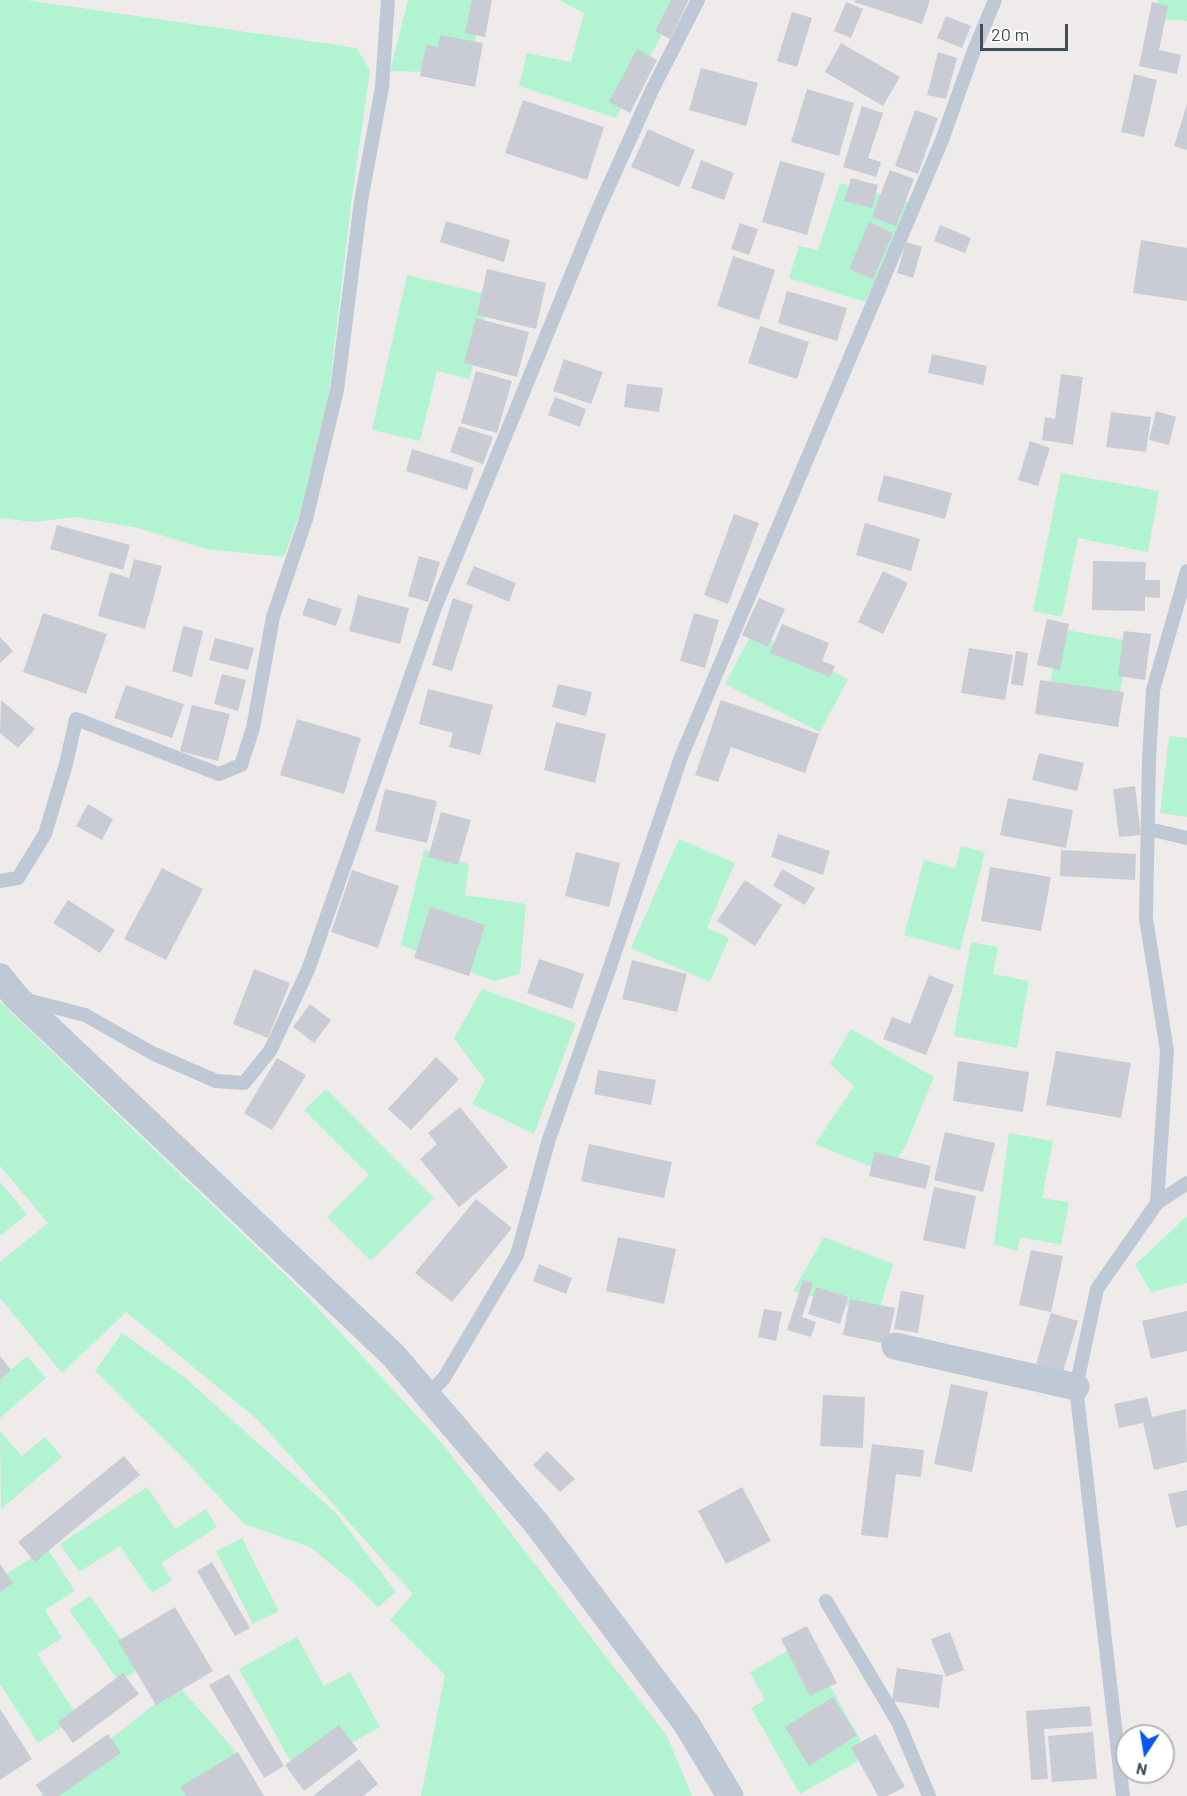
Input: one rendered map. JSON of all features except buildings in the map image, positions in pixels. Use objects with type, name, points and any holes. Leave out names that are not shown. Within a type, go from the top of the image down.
[{"type":"street","points":[[8,987],[394,1356],[537,1524],[686,1723],[730,1796]]},
{"type":"street","points":[[895,1346],[1076,1386]]},
{"type":"lane","points":[[0,881],[18,878],[45,834],[66,764],[76,719],[219,774],[241,765],[253,728],[273,617],[306,519],[337,390],[361,201],[382,87],[388,0]]},
{"type":"lane","points":[[8,987],[85,1015],[154,1054],[216,1081],[244,1083],[270,1051],[308,970],[434,610],[597,212],[652,90],[698,0]]},
{"type":"lane","points":[[427,1395],[444,1377],[517,1255],[549,1139],[681,757],[942,140],[973,53],[995,0]]},
{"type":"lane","points":[[1157,1203],[1167,1051],[1146,918],[1153,690],[1187,571]]},
{"type":"lane","points":[[1148,830],[1187,838]]},
{"type":"lane","points":[[1123,1796],[1076,1386],[1097,1289],[1157,1203],[1187,1183]]},
{"type":"lane","points":[[826,1601],[898,1722],[929,1796]]},
{"type":"green space","points":[[0,0],[26,0],[357,48],[370,71],[351,204],[329,392],[301,510],[284,557],[206,549],[138,528],[76,517],[33,522],[0,518]]},
{"type":"green space","points":[[408,0],[485,0],[467,73],[390,71]]},
{"type":"green space","points":[[559,0],[681,0],[616,118],[519,86],[527,53],[571,62],[584,13]]},
{"type":"green space","points":[[1158,0],[1187,0],[1187,21],[1155,18]]},
{"type":"green space","points":[[840,183],[912,203],[865,302],[789,278],[799,246],[818,250]]},
{"type":"green space","points":[[407,275],[490,295],[470,379],[437,371],[420,441],[372,430]]},
{"type":"green space","points":[[1061,473],[1159,491],[1148,552],[1078,538],[1062,617],[1033,611]]},
{"type":"green space","points":[[1061,629],[1131,641],[1117,704],[1049,689]]},
{"type":"green space","points":[[753,631],[848,679],[820,732],[725,684]]},
{"type":"green space","points":[[1169,736],[1187,738],[1187,817],[1160,813]]},
{"type":"green space","points":[[679,839],[735,863],[707,928],[729,938],[710,982],[631,948]]},
{"type":"green space","points":[[961,846],[985,852],[960,950],[904,935],[924,860],[955,868]]},
{"type":"green space","points":[[424,850],[469,864],[465,895],[526,904],[520,974],[494,981],[401,945]]},
{"type":"green space","points":[[971,942],[998,947],[993,974],[1029,981],[1017,1048],[954,1036]]},
{"type":"green space","points":[[482,989],[576,1023],[534,1134],[472,1104],[485,1080],[454,1038]]},
{"type":"green space","points":[[0,1002],[304,1293],[441,1442],[667,1736],[692,1796],[421,1796],[445,1675],[390,1620],[413,1594],[258,1420],[126,1312],[62,1373],[0,1298],[0,1262],[48,1223],[0,1166]]},
{"type":"green space","points":[[851,1029],[934,1077],[906,1145],[889,1174],[815,1144],[854,1086],[830,1064]]},
{"type":"green space","points":[[326,1089],[434,1198],[371,1261],[327,1217],[369,1175],[304,1110]]},
{"type":"green space","points":[[1009,1133],[1053,1141],[1042,1198],[1069,1202],[1061,1245],[1021,1237],[1017,1251],[994,1244]]},
{"type":"green space","points":[[0,1182],[27,1214],[0,1236]]},
{"type":"green space","points":[[1187,1216],[1187,1283],[1151,1292],[1135,1265]]},
{"type":"green space","points":[[824,1237],[893,1264],[878,1314],[793,1291]]},
{"type":"green space","points":[[122,1333],[183,1376],[336,1513],[396,1592],[378,1607],[354,1583],[310,1547],[244,1524],[183,1458],[95,1371]]},
{"type":"green space","points":[[27,1356],[46,1378],[0,1418],[0,1379]]},
{"type":"green space","points":[[0,1431],[22,1456],[45,1437],[62,1457],[1,1509]]},
{"type":"green space","points":[[147,1487],[175,1529],[206,1509],[217,1527],[161,1563],[172,1580],[152,1593],[120,1546],[79,1572],[60,1544]]},
{"type":"green space","points":[[242,1538],[279,1611],[253,1624],[216,1551]]},
{"type":"green space","points":[[47,1548],[75,1591],[45,1610],[62,1638],[37,1654],[78,1717],[38,1743],[0,1684],[0,1578]]},
{"type":"green space","points":[[90,1596],[141,1667],[119,1682],[69,1610]]},
{"type":"green space","points":[[297,1637],[324,1686],[350,1672],[380,1727],[297,1773],[239,1669]]},
{"type":"green space","points":[[805,1641],[869,1755],[800,1794],[751,1708],[765,1700],[750,1672]]},
{"type":"green space","points":[[178,1685],[242,1759],[225,1796],[40,1796]]}]
